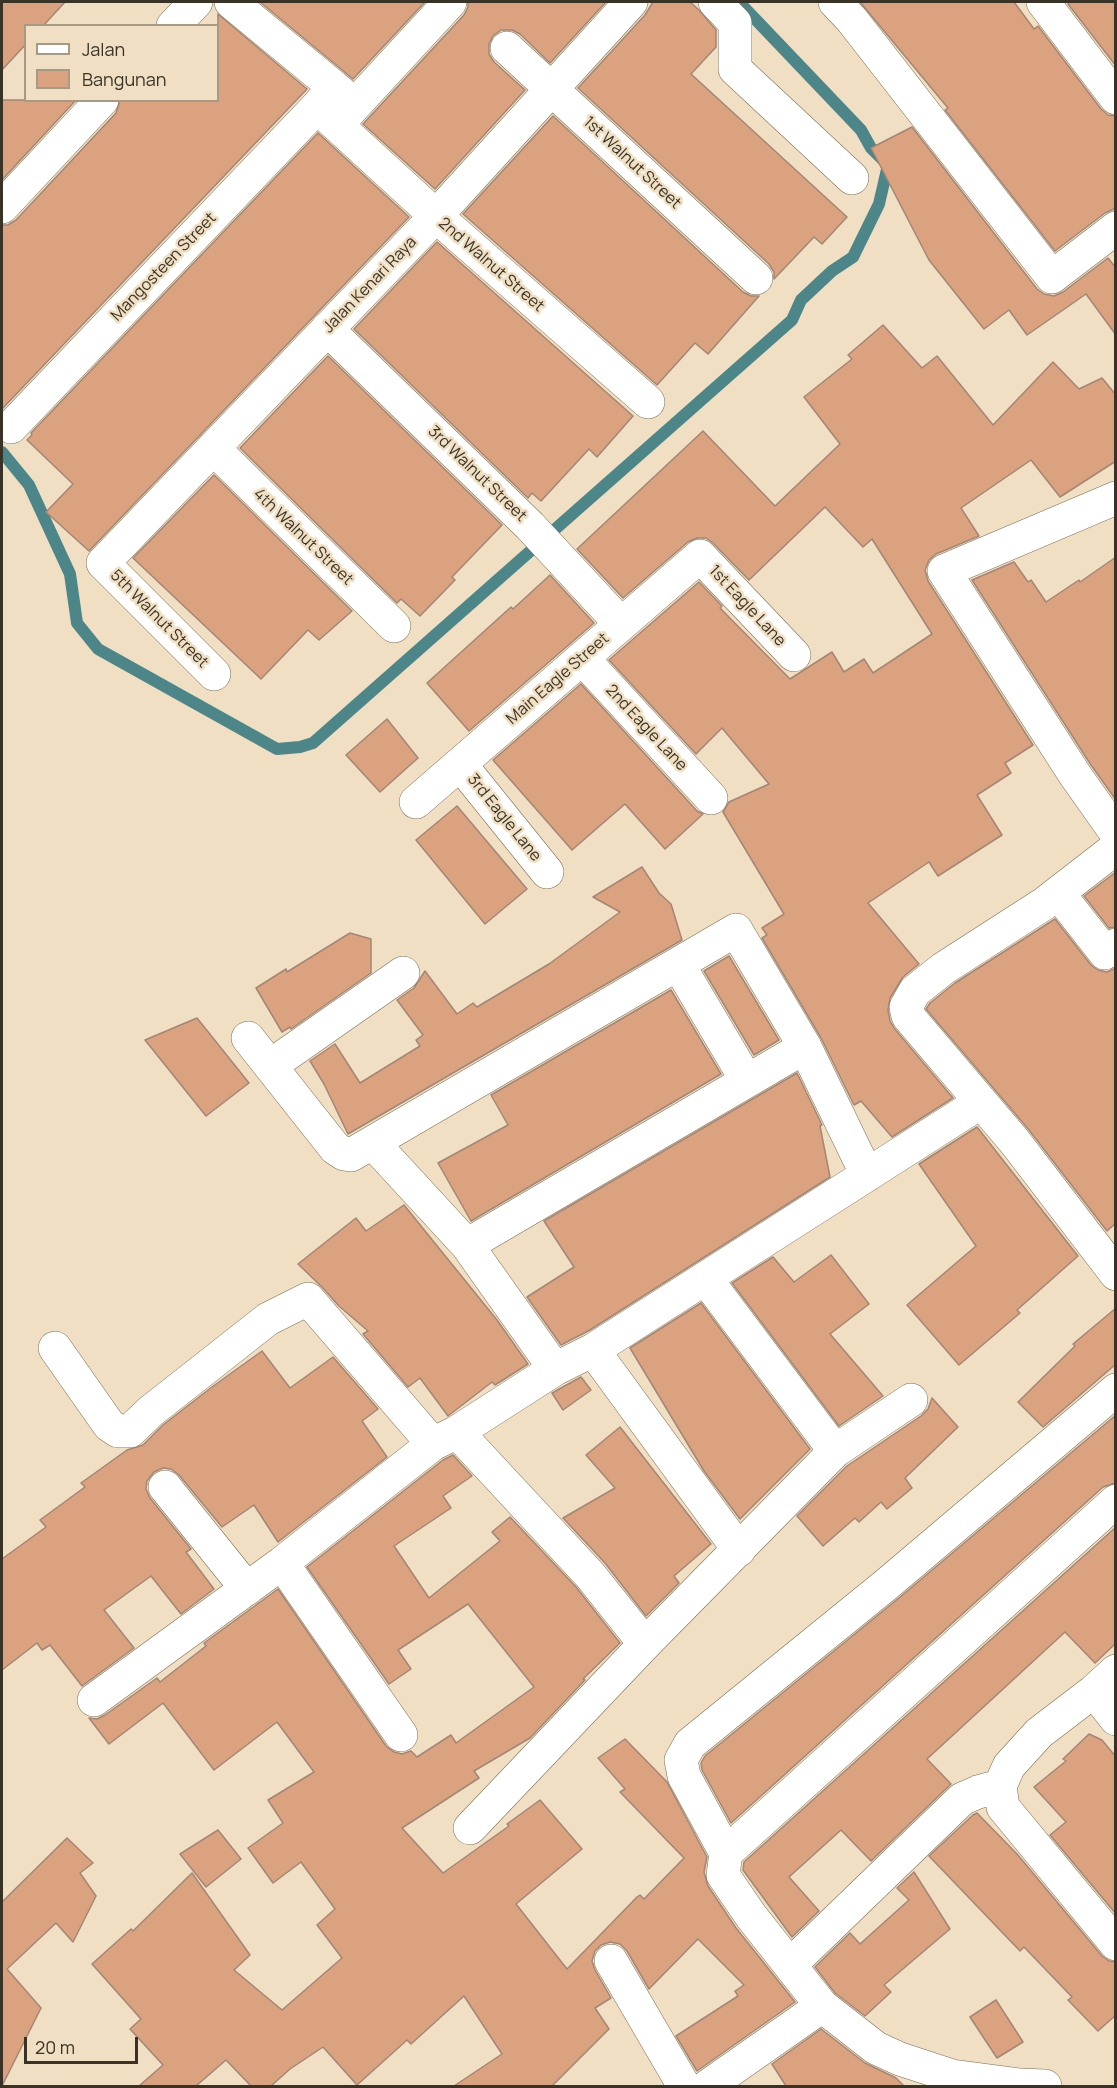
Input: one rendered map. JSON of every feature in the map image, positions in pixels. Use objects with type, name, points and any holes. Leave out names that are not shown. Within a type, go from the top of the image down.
[{"type":"street","points":[[175,24],[196,2]]},
{"type":"street","name":"2nd Walnut Street","points":[[231,2],[336,106],[436,216],[648,402]]},
{"type":"street","name":"Mangosteen Street","points":[[11,428],[336,106],[450,2]]},
{"type":"street","name":"Jalan Kenari Raya","points":[[103,563],[436,216],[631,2]]},
{"type":"street","points":[[715,2],[735,23],[735,69],[852,178]]},
{"type":"street","points":[[835,2],[852,20],[1052,277],[1116,228]]},
{"type":"street","points":[[1043,2],[1116,98]]},
{"type":"street","name":"1st Walnut Street","points":[[507,48],[756,278]]},
{"type":"street","points":[[2,207],[100,102]]},
{"type":"street","name":"3rd Walnut Street","points":[[327,329],[530,526],[621,624]]},
{"type":"street","name":"4th Walnut Street","points":[[213,448],[394,626]]},
{"type":"street","points":[[1116,498],[944,571],[1075,776],[1116,833]]},
{"type":"street","name":"Main Eagle Street","points":[[416,802],[700,556]]},
{"type":"street","name":"1st Eagle Lane","points":[[700,556],[794,655]]},
{"type":"street","name":"5th Walnut Street","points":[[103,563],[214,674]]},
{"type":"street","name":"2nd Eagle Lane","points":[[582,658],[711,798]]},
{"type":"street","name":"3rd Eagle Lane","points":[[460,764],[547,872]]},
{"type":"street","points":[[1116,848],[1058,893],[944,968],[915,991],[906,1007],[908,1016],[1015,1142],[1116,1275]]},
{"type":"street","points":[[1058,893],[1105,953],[1116,945]]},
{"type":"street","points":[[248,1038],[335,1148],[344,1154],[351,1155],[736,930],[805,1047],[867,1175]]},
{"type":"street","points":[[678,964],[747,1081]]},
{"type":"street","points":[[270,1066],[404,973]]},
{"type":"street","points":[[467,1245],[805,1047]]},
{"type":"street","points":[[94,1700],[282,1563],[445,1438],[555,1369],[592,1350],[706,1280],[981,1102]]},
{"type":"street","points":[[374,1143],[467,1245],[555,1369]]},
{"type":"street","points":[[706,1280],[835,1451]]},
{"type":"street","points":[[55,1348],[109,1425],[118,1431],[130,1431],[151,1411],[268,1319],[308,1299],[445,1438],[590,1575],[645,1644]]},
{"type":"street","points":[[592,1350],[739,1550]]},
{"type":"street","points":[[1045,2086],[952,2076],[900,2060],[876,2048],[822,2006],[751,1916],[723,1875],[726,1853],[684,1776],[681,1760],[690,1744],[887,1584],[1116,1390]]},
{"type":"street","points":[[470,1828],[645,1644],[835,1451],[911,1400]]},
{"type":"street","points":[[165,1487],[247,1589]]},
{"type":"street","points":[[726,1853],[1116,1500]]},
{"type":"street","points":[[282,1563],[401,1735]]},
{"type":"street","points":[[1116,1719],[1105,1681],[1039,1733],[1009,1766],[1000,1786],[1003,1808],[1116,1944]]},
{"type":"street","points":[[790,1965],[962,1799],[1000,1786]]},
{"type":"street","points":[[610,1961],[684,2086]]},
{"type":"street","points":[[708,2086],[822,2006]]},
{"type":"building","points":[[2,2],[65,2],[45,24],[24,24],[24,46],[2,70]]},
{"type":"building","points":[[260,2],[425,2],[353,79]]},
{"type":"building","points":[[468,2],[606,2],[550,63],[520,34],[512,30],[501,30],[493,36],[489,44],[489,54],[494,62],[525,90],[435,189],[363,124],[464,15]]},
{"type":"building","points":[[653,2],[690,2],[699,10],[716,30],[716,47],[691,74],[847,217],[822,244],[814,237],[774,279],[774,272],[769,264],[578,88],[645,15]]},
{"type":"building","points":[[860,2],[1014,2],[1034,29],[1038,26],[1101,109],[1108,115],[1116,116],[1116,208],[1105,213],[1055,251],[945,110],[948,108]]},
{"type":"building","points":[[1071,2],[1116,2],[1116,66],[1068,4]]},
{"type":"building","points":[[218,14],[307,89],[3,408],[2,225],[8,225],[16,220],[116,113],[119,102],[219,102]]},
{"type":"building","points":[[2,100],[74,102],[2,180]]},
{"type":"building","points":[[553,116],[743,292],[751,296],[759,296],[708,354],[695,343],[657,385],[463,214]]},
{"type":"building","points":[[912,127],[1037,289],[1044,294],[1054,296],[1063,292],[1108,258],[1116,268],[1116,335],[1086,294],[1027,335],[1009,310],[984,329],[929,260],[871,148]]},
{"type":"building","points":[[318,133],[409,217],[89,551],[46,512],[73,484],[27,440],[32,435],[31,433]]},
{"type":"building","points":[[437,242],[633,416],[597,457],[589,449],[541,501],[532,493],[528,498],[354,329]]},
{"type":"building","points":[[883,325],[922,368],[937,356],[993,425],[1053,362],[1079,389],[1102,378],[1116,395],[1116,461],[1060,497],[1031,460],[961,508],[979,536],[936,554],[929,560],[925,570],[928,581],[1033,745],[1005,763],[1011,773],[977,795],[1002,835],[938,876],[929,862],[868,903],[919,964],[903,977],[890,998],[888,1010],[890,1021],[953,1098],[892,1137],[861,1101],[854,1105],[821,1038],[762,938],[767,935],[762,928],[784,914],[723,812],[729,802],[769,784],[722,728],[696,754],[609,660],[699,582],[722,606],[720,608],[790,679],[832,652],[844,672],[864,659],[873,673],[932,634],[872,539],[863,547],[825,507],[749,580],[713,543],[706,538],[697,538],[688,542],[623,598],[577,549],[703,431],[775,506],[840,444],[804,397],[852,359],[848,355]]},
{"type":"building","points":[[328,356],[502,525],[452,577],[455,580],[420,616],[401,599],[397,603],[240,448]]},
{"type":"building","points":[[214,475],[352,611],[319,640],[308,630],[261,679],[133,558]]},
{"type":"building","points":[[1116,557],[1116,800],[972,580],[1014,562],[1028,582],[1031,580],[1046,602]]},
{"type":"building","points":[[550,575],[594,623],[469,731],[427,683]]},
{"type":"building","points":[[581,684],[697,811],[703,814],[665,849],[625,804],[572,850],[493,760]]},
{"type":"building","points":[[387,719],[418,758],[380,792],[346,755]]},
{"type":"building","points":[[457,806],[527,889],[485,924],[416,840]]},
{"type":"building","points":[[642,867],[659,893],[671,904],[682,940],[348,1134],[310,1061],[335,1044],[360,1083],[420,1046],[416,1040],[423,1035],[397,1000],[414,988],[425,971],[457,1014],[473,1003],[477,1007],[549,964],[620,912],[593,897]]},
{"type":"building","points":[[1116,872],[1116,927],[1109,928],[1084,896]]},
{"type":"building","points":[[1055,919],[1091,965],[1107,972],[1116,968],[1116,1223],[1107,1231],[1029,1130],[926,1009],[955,983]]},
{"type":"building","points":[[350,933],[371,939],[371,973],[291,1029],[290,1027],[282,1032],[256,988],[286,969],[287,972]]},
{"type":"building","points":[[729,956],[779,1040],[754,1055],[704,971]]},
{"type":"building","points":[[671,990],[721,1074],[471,1221],[438,1163],[508,1125],[491,1095]]},
{"type":"building","points":[[197,1018],[249,1083],[206,1116],[145,1040]]},
{"type":"building","points":[[797,1073],[822,1125],[820,1126],[830,1177],[590,1330],[561,1345],[527,1297],[574,1267],[544,1221]]},
{"type":"building","points":[[977,1127],[1078,1256],[1017,1310],[1020,1313],[959,1365],[907,1305],[976,1246],[919,1164]]},
{"type":"building","points":[[404,1205],[497,1320],[528,1364],[495,1385],[492,1382],[448,1416],[420,1378],[408,1387],[363,1334],[368,1331],[339,1306],[298,1264],[356,1218],[366,1231]]},
{"type":"building","points":[[831,1255],[869,1304],[830,1334],[883,1396],[839,1426],[732,1283],[773,1257],[794,1282]]},
{"type":"building","points":[[701,1303],[810,1449],[740,1519],[704,1471],[630,1348]]},
{"type":"building","points":[[1116,1308],[1116,1364],[1043,1427],[1018,1402],[1075,1346],[1073,1344]]},
{"type":"building","points":[[262,1351],[290,1388],[333,1357],[378,1409],[362,1421],[387,1457],[278,1542],[254,1505],[222,1527],[179,1475],[171,1469],[163,1468],[154,1472],[147,1481],[146,1489],[150,1498],[191,1549],[186,1552],[214,1589],[181,1614],[151,1576],[104,1610],[134,1648],[82,1686],[50,1645],[42,1650],[37,1643],[2,1670],[2,1559],[46,1527],[40,1520],[85,1487],[81,1483],[127,1450],[143,1445],[163,1425]]},
{"type":"building","points":[[581,1377],[591,1390],[563,1410],[552,1393]]},
{"type":"building","points":[[932,1398],[958,1427],[905,1478],[912,1488],[887,1509],[881,1502],[859,1522],[855,1518],[823,1546],[797,1516],[847,1466],[921,1416],[928,1409]]},
{"type":"building","points":[[1116,1415],[1116,1483],[1103,1487],[731,1823],[702,1770],[701,1763],[705,1756],[899,1598]]},
{"type":"building","points":[[620,1427],[711,1544],[674,1576],[679,1583],[646,1616],[605,1563],[563,1518],[615,1488],[586,1455]]},
{"type":"building","points":[[453,1455],[472,1476],[443,1496],[451,1508],[394,1546],[429,1598],[500,1541],[492,1532],[510,1517],[576,1587],[620,1643],[583,1679],[585,1680],[530,1738],[474,1771],[479,1778],[402,1828],[443,1873],[509,1826],[507,1824],[540,1800],[582,1849],[516,1904],[567,1969],[637,1897],[640,1895],[644,1899],[684,1858],[620,1792],[625,1789],[598,1758],[625,1739],[667,1782],[707,1857],[704,1872],[708,1886],[736,1928],[795,2002],[697,2071],[676,2036],[738,1996],[735,1991],[744,1985],[698,1939],[649,1989],[627,1951],[620,1944],[610,1942],[601,1945],[595,1951],[592,1961],[611,1998],[595,2008],[609,2029],[552,2086],[454,2086],[502,2054],[464,1996],[411,2044],[407,2040],[357,2085],[323,2047],[290,2069],[271,2086],[251,2086],[226,2060],[196,2086],[139,2086],[163,2065],[130,2029],[141,2019],[92,1964],[131,1929],[133,1931],[192,1873],[250,1955],[234,1970],[282,2010],[342,1958],[317,1925],[335,1909],[301,1862],[273,1883],[248,1848],[283,1823],[268,1800],[314,1772],[277,1722],[214,1770],[163,1703],[109,1744],[89,1718],[97,1719],[105,1715],[157,1678],[160,1682],[206,1646],[204,1643],[278,1589],[386,1746],[394,1752],[402,1754],[411,1751],[417,1757],[451,1735],[456,1743],[534,1687],[468,1604],[398,1650],[411,1669],[389,1684],[307,1567],[443,1460]]},
{"type":"building","points":[[1116,1527],[1116,1643],[1095,1663],[1065,1632],[927,1759],[951,1784],[871,1861],[841,1830],[789,1877],[819,1911],[792,1937],[743,1870],[744,1862]]},
{"type":"building","points":[[1089,1734],[1102,1740],[1116,1757],[1116,1914],[1050,1835],[1066,1822],[1034,1787],[1066,1761],[1063,1759]]},
{"type":"building","points":[[977,1813],[1017,1854],[1102,1956],[1109,1961],[1116,1962],[1116,2015],[1098,2031],[1068,2000],[1072,1997],[1024,1947],[1020,1951],[929,1856]]},
{"type":"building","points":[[218,1830],[241,1859],[206,1887],[180,1854]]},
{"type":"building","points":[[67,1838],[93,1863],[80,1873],[96,1896],[73,1942],[56,1923],[7,1969],[41,2008],[2,2086],[2,1902]]},
{"type":"building","points":[[914,1872],[950,1929],[884,1985],[891,1992],[865,2016],[835,1993],[815,1967],[850,1933],[860,1944],[909,1900],[897,1888]]},
{"type":"building","points":[[996,2000],[1023,2042],[997,2058],[970,2017]]},
{"type":"building","points":[[821,2029],[865,2063],[896,2078],[904,2086],[786,2086],[772,2064]]},
{"type":"waterway","points":[[2,452],[29,485],[70,574],[77,623],[98,649],[277,749],[300,747],[313,743],[792,320],[801,300],[832,271],[853,257],[879,204],[888,165],[871,148],[861,130],[739,2]]}]
